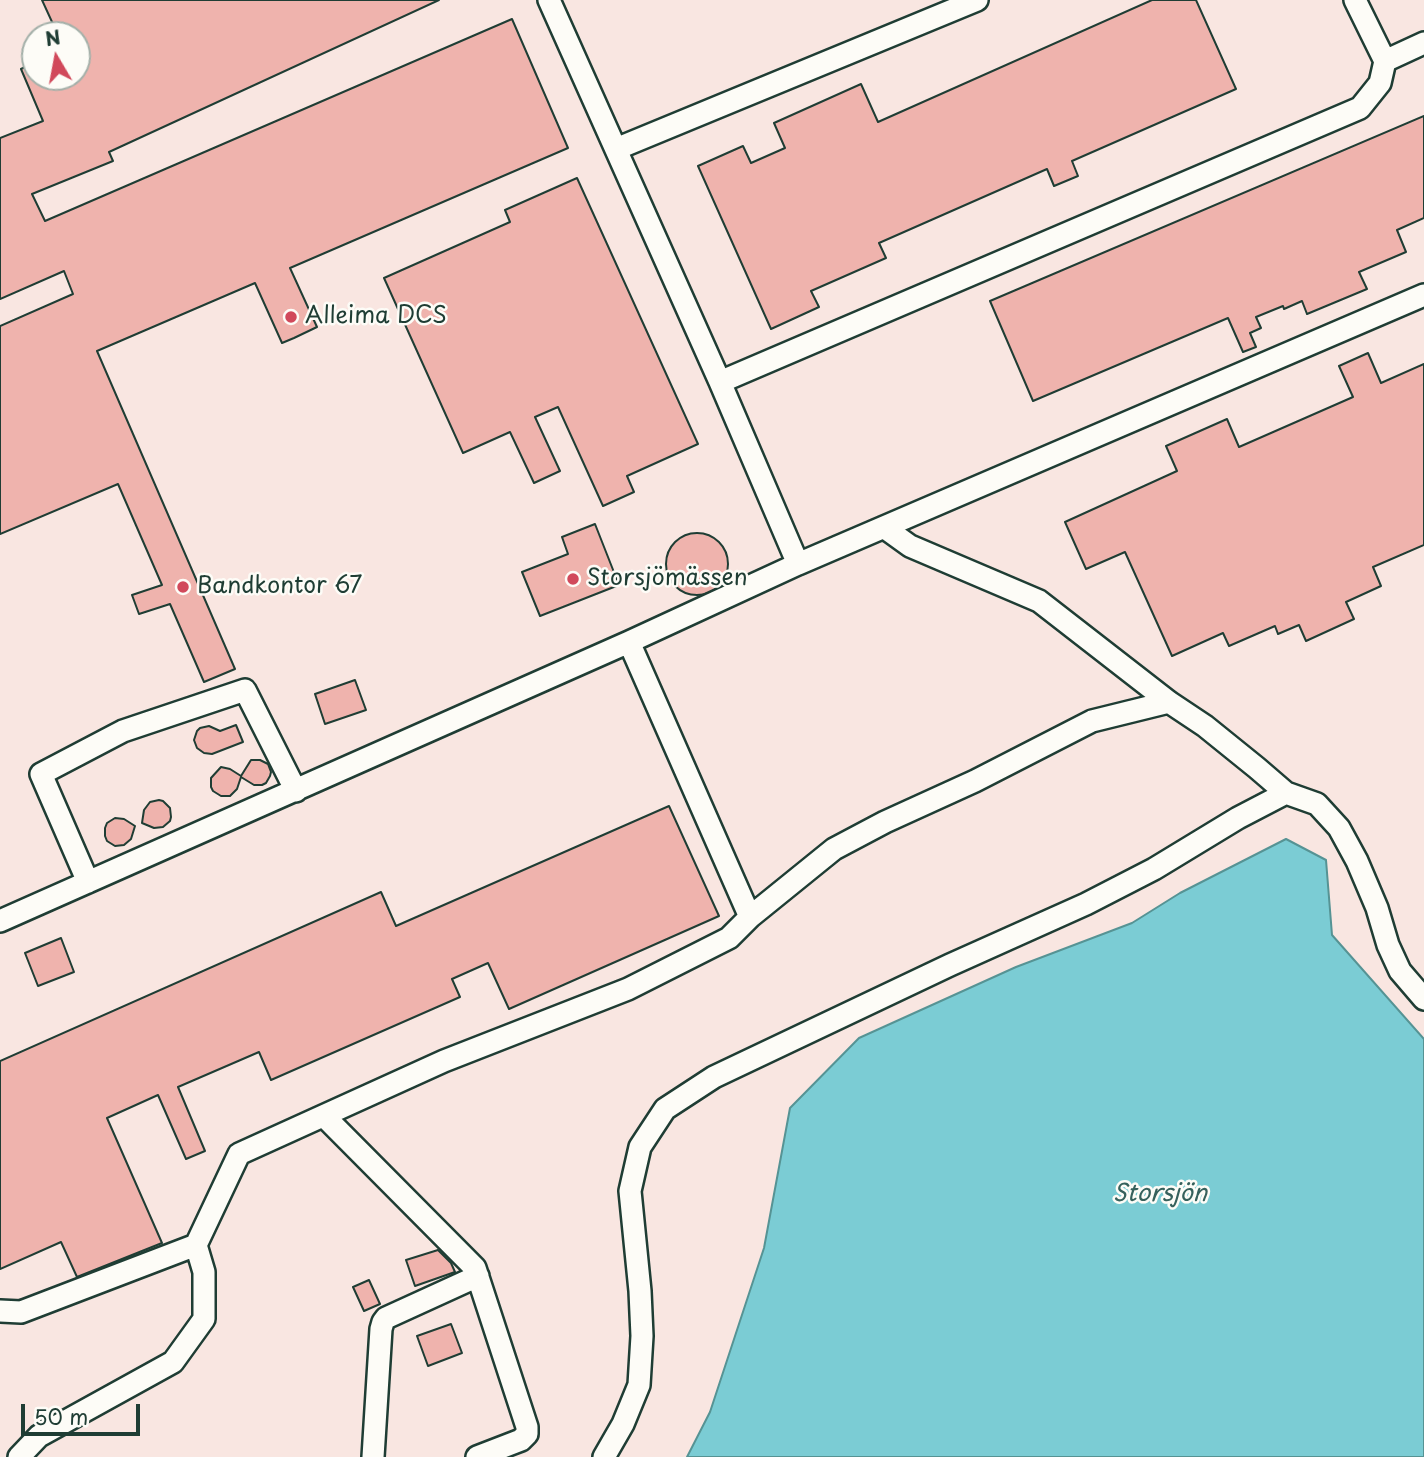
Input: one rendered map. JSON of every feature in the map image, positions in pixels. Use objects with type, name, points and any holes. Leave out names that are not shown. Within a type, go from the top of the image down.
[{"type":"street","points":[[549,0],[799,564]]},
{"type":"street","points":[[616,149],[977,0]]},
{"type":"street","points":[[720,382],[1360,108],[1380,83],[1385,61],[1355,0]]},
{"type":"street","points":[[1385,61],[1424,43]]},
{"type":"street","points":[[0,921],[799,564],[1424,295]]},
{"type":"street","points":[[885,528],[910,546],[1039,601],[1169,702],[1205,726],[1286,793],[1317,804],[1339,828],[1367,884],[1388,946],[1400,971],[1424,999]]},
{"type":"street","points":[[629,642],[750,917]]},
{"type":"street","points":[[88,882],[41,774],[124,732],[244,690],[296,791]]},
{"type":"street","points":[[19,1457],[39,1436],[173,1362],[204,1319],[204,1272],[196,1245],[239,1154],[444,1061],[628,989],[729,938],[750,917],[834,849],[1092,721],[1169,702]]},
{"type":"street","points":[[604,1457],[623,1424],[639,1385],[642,1336],[640,1290],[630,1191],[640,1147],[665,1109],[714,1077],[1120,887],[1286,793]]},
{"type":"street","points":[[324,1116],[475,1268],[527,1427],[527,1434],[521,1440],[477,1457]]},
{"type":"street","points":[[0,1311],[21,1312],[196,1245]]},
{"type":"street","points":[[373,1457],[383,1322],[386,1318],[478,1276]]},
{"type":"shaded area","points":[[0,0],[1424,0],[1424,1039],[1332,935],[1326,860],[1286,840],[1180,893],[1132,923],[1016,967],[859,1037],[790,1108],[764,1248],[710,1412],[687,1457],[0,1457]]},
{"type":"water","name":"Storsjön","points":[[1286,839],[1326,860],[1332,935],[1424,1039],[1424,1457],[687,1457],[710,1412],[764,1248],[790,1108],[859,1038],[1016,967],[1132,923],[1180,893]]},
{"type":"building","points":[[42,0],[439,0],[109,152],[113,161],[32,194],[45,221],[512,19],[568,148],[290,268],[317,327],[294,338],[282,343],[255,283],[97,351],[235,669],[204,682],[170,604],[139,614],[132,595],[162,585],[118,484],[0,534],[0,326],[73,294],[64,271],[0,299],[0,138],[43,121],[30,91],[91,91],[91,21],[52,21]]},
{"type":"building","points":[[1152,0],[1196,0],[1236,89],[1072,161],[1078,176],[1054,186],[1047,169],[879,243],[886,258],[811,291],[819,307],[771,329],[698,166],[743,146],[751,163],[785,148],[774,123],[861,84],[878,122]]},
{"type":"building","points":[[1424,116],[1424,218],[1397,230],[1406,252],[1359,272],[1367,289],[1307,314],[1302,301],[1256,317],[1261,328],[1250,333],[1256,347],[1243,352],[1228,318],[1033,401],[990,301]]},
{"type":"building","points":[[577,178],[698,444],[627,476],[634,492],[603,506],[558,407],[535,417],[560,471],[534,483],[510,432],[463,453],[384,278],[510,222],[505,210]]},
{"type":"building","points":[[1368,353],[1381,383],[1424,364],[1424,545],[1373,567],[1381,586],[1346,602],[1354,619],[1306,641],[1299,625],[1278,634],[1275,626],[1229,646],[1223,633],[1172,656],[1125,552],[1086,569],[1065,522],[1177,471],[1166,446],[1227,419],[1239,447],[1353,397],[1339,366]]},
{"type":"building","points":[[595,524],[619,585],[540,616],[522,572],[568,554],[562,537]]},
{"type":"building","points":[[691,533],[703,533],[719,542],[726,552],[726,576],[719,586],[703,595],[691,595],[680,590],[671,581],[666,570],[666,558],[671,547],[680,538]]},
{"type":"building","points":[[355,680],[366,710],[325,724],[315,694]]},
{"type":"building","points":[[236,725],[243,742],[212,754],[197,748],[194,740],[200,728],[209,726],[220,731]]},
{"type":"building","points":[[251,760],[268,764],[271,772],[266,783],[254,785],[241,777],[237,789],[230,796],[221,796],[213,791],[211,778],[221,767],[241,776]]},
{"type":"building","points":[[159,800],[170,808],[170,821],[163,827],[154,828],[142,823],[144,810],[150,802]]},
{"type":"building","points":[[669,806],[719,916],[509,1009],[488,963],[452,979],[460,997],[271,1080],[259,1052],[178,1087],[205,1151],[186,1159],[158,1095],[107,1118],[162,1243],[77,1277],[61,1242],[0,1269],[0,1061],[381,892],[396,926]]},
{"type":"building","points":[[115,818],[124,819],[135,826],[131,839],[124,845],[115,846],[107,841],[105,836],[107,823]]},
{"type":"building","points":[[61,938],[74,972],[38,986],[25,953]]},
{"type":"building","points":[[438,1250],[451,1263],[455,1272],[415,1286],[406,1260]]},
{"type":"building","points":[[369,1280],[380,1304],[364,1311],[353,1287]]},
{"type":"building","points":[[451,1324],[462,1353],[428,1366],[417,1336]]},
{"type":"place","name":"Alleima DCS","points":[[291,317]]},
{"type":"place","name":"Storsjömässen","points":[[573,579]]},
{"type":"place","name":"Bandkontor 67","points":[[183,587]]}]
